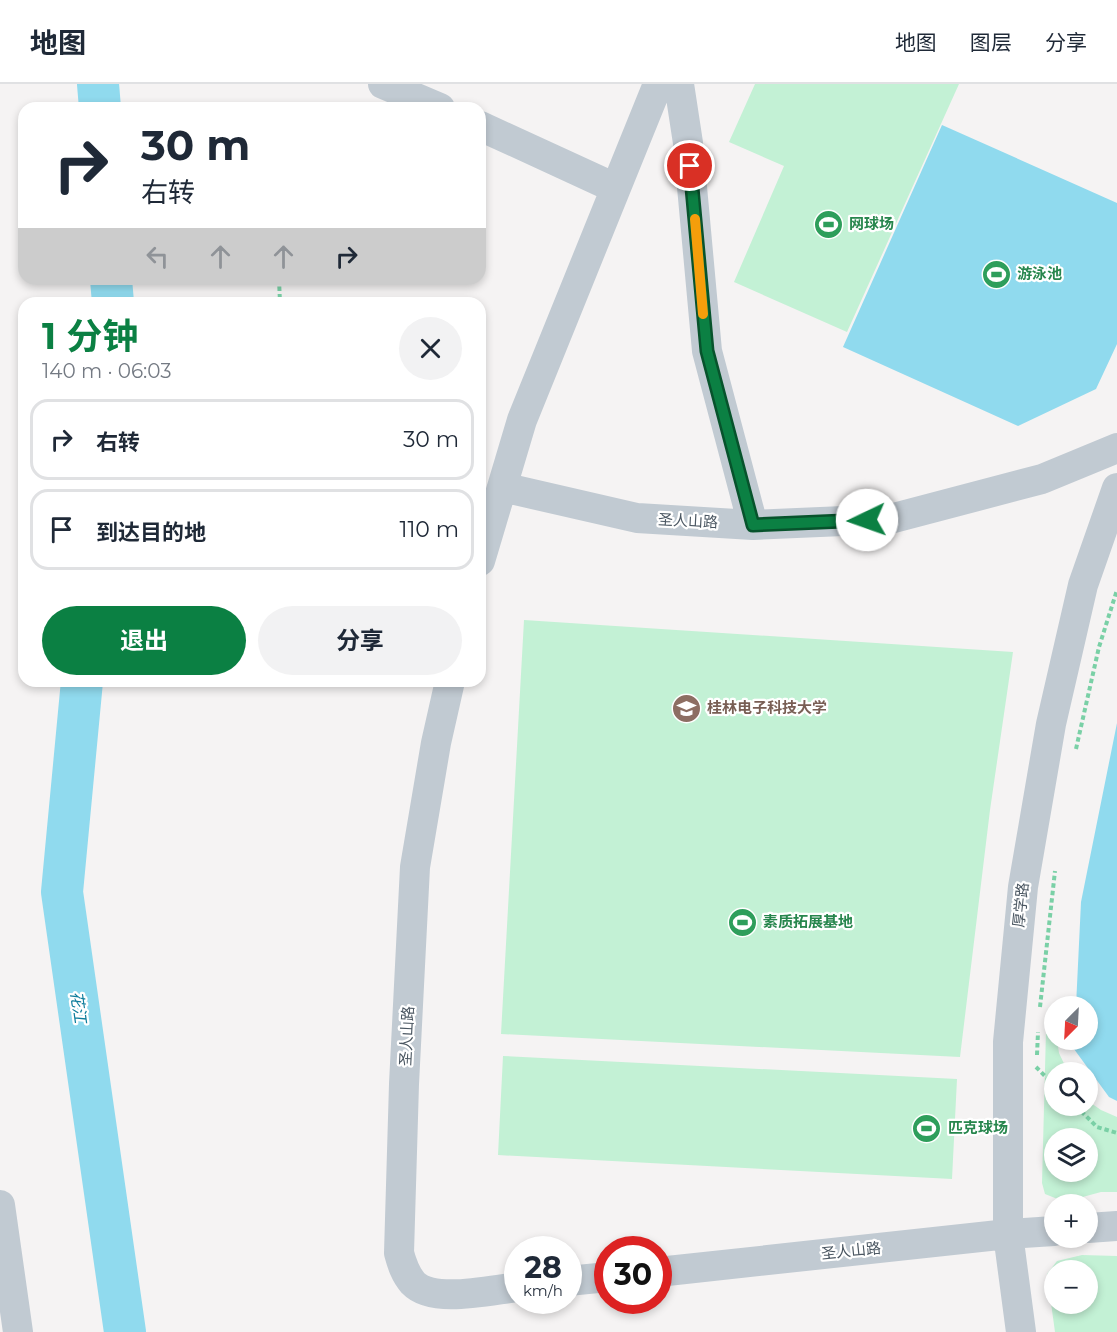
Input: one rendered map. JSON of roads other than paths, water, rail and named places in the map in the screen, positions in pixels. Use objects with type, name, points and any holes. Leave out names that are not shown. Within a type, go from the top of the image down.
[{"type":"street","points":[[382,84],[433,98]]},
{"type":"street","points":[[486,541],[522,420],[658,84]]},
{"type":"street","points":[[679,84],[688,142],[707,351],[753,525]]},
{"type":"street","points":[[486,129],[615,188]]},
{"type":"street","name":"圣人山路","points":[[502,487],[637,518],[753,525],[890,519],[1042,479],[1117,448]]},
{"type":"street","name":"厚学路","points":[[1021,1332],[1008,1234],[1008,1042],[1023,887],[1051,724],[1083,585],[1117,488]]},
{"type":"street","name":"圣人山路","points":[[449,687],[436,743],[415,867],[404,1084],[399,1253],[404,1271],[414,1284],[425,1291],[444,1295],[504,1289]]},
{"type":"street","points":[[0,1205],[18,1332]]},
{"type":"street","points":[[1098,1227],[1117,1226]]},
{"type":"street","name":"圣人山路","points":[[672,1270],[1044,1232]]},
{"type":"water","name":"游泳池","points":[[942,125],[1117,203],[1117,344],[1096,389],[1018,426],[843,347]]},
{"type":"water","points":[[1117,723],[1117,1101],[1109,1097],[1098,1082],[1098,1062],[1083,1062],[1075,1050],[1098,1050],[1098,996],[1076,996],[1081,902]]},
{"type":"waterway","name":"花江","points":[[98,84],[100,102]]},
{"type":"waterway","name":"花江","points":[[112,285],[112,297]]},
{"type":"waterway","name":"花江","points":[[81,687],[62,892],[125,1332]]},
{"type":"place","name":"网球场","points":[[828,224]]},
{"type":"place","name":"游泳池","points":[[996,274]]},
{"type":"place","name":"桂林电子科技大学","points":[[686,708]]},
{"type":"place","name":"素质拓展基地","points":[[742,922]]},
{"type":"place","name":"匹克球场","points":[[927,1128]]}]
